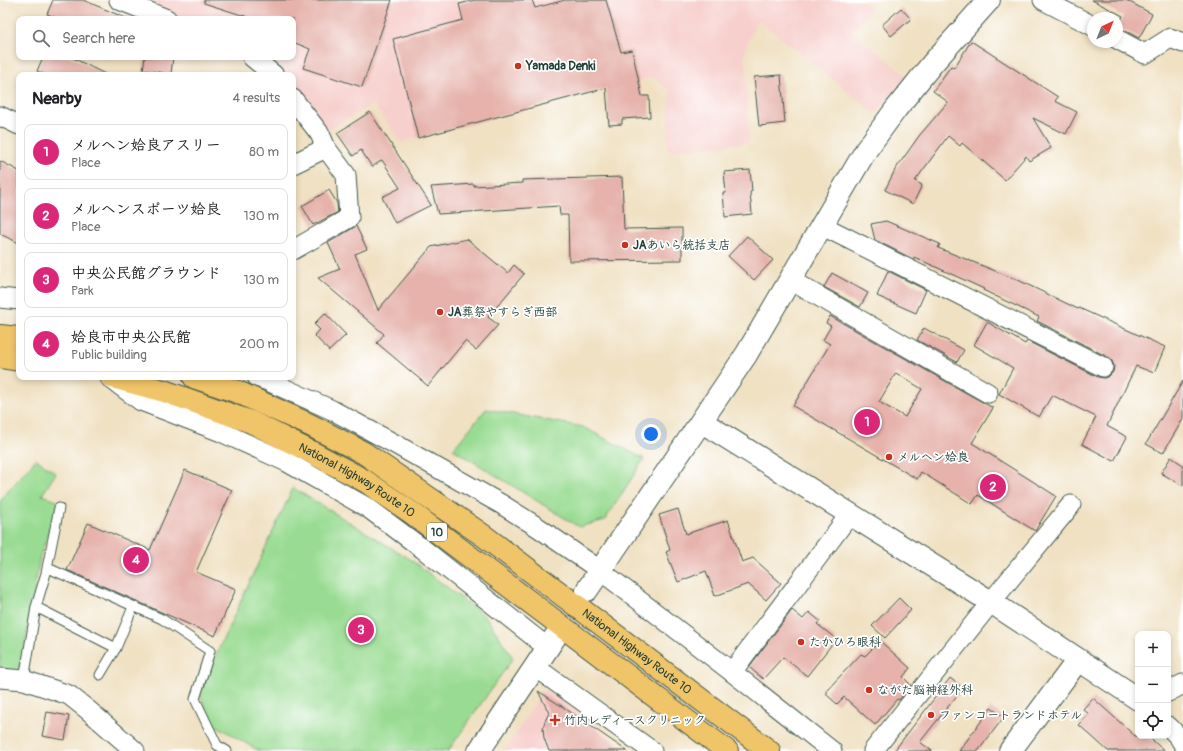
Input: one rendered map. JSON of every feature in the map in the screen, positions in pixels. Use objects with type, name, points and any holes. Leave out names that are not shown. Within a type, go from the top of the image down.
[{"type":"highway","points":[[0,336],[16,338]]},
{"type":"highway","points":[[0,357],[16,360]]},
{"type":"highway","name":"National Highway Route 10","points":[[123,380],[164,391],[251,422],[312,452],[365,481],[412,513],[726,751]]},
{"type":"highway","name":"National Highway Route 10","points":[[203,380],[238,392],[310,425],[364,453],[484,536],[769,751]]},
{"type":"street","points":[[119,0],[159,16]]},
{"type":"street","points":[[587,590],[746,355],[866,150],[932,64],[989,0]]},
{"type":"street","points":[[1043,0],[1087,23]]},
{"type":"street","points":[[1123,42],[1146,54],[1170,38],[1183,43]]},
{"type":"street","points":[[256,60],[270,72]]},
{"type":"street","points":[[296,103],[320,134],[326,148],[346,175],[349,218],[296,248]]},
{"type":"street","points":[[0,116],[16,124]]},
{"type":"street","points":[[296,163],[326,148]]},
{"type":"street","points":[[821,225],[1103,367]]},
{"type":"street","points":[[790,280],[988,393]]},
{"type":"street","points":[[0,298],[16,300]]},
{"type":"street","points":[[112,380],[141,401],[221,432],[287,462],[368,508],[552,643],[479,751]]},
{"type":"street","points":[[265,380],[332,410],[395,444],[514,512],[539,528],[601,571],[832,751]]},
{"type":"street","points":[[702,422],[991,602],[1135,697]]},
{"type":"street","points":[[873,751],[991,602],[1071,505]]},
{"type":"street","points":[[732,672],[850,514]]},
{"type":"street","points":[[1010,751],[1078,660]]},
{"type":"street","points":[[535,667],[652,751]]},
{"type":"street","points":[[0,678],[24,680],[69,695],[135,751]]},
{"type":"street","points":[[1171,690],[1183,684]]},
{"type":"street","points":[[1171,729],[1183,744]]},
{"type":"lane","points":[[24,680],[36,607],[48,568],[59,508]]},
{"type":"lane","points":[[48,568],[162,619],[210,651],[195,699],[217,745],[227,751]]},
{"type":"lane","points":[[36,607],[116,648]]},
{"type":"lane","points":[[100,675],[116,648],[133,607]]},
{"type":"shaded area","points":[[119,0],[861,0],[871,9],[852,31],[907,76],[876,114],[757,19],[745,52],[749,143],[667,151],[670,91],[653,77],[401,142],[373,104],[320,134],[296,103],[296,72],[270,72],[256,60],[296,60],[296,16],[159,16]]},
{"type":"shaded area","name":"竹内レディースクリニック","points":[[544,689],[628,751],[505,751]]},
{"type":"green space","points":[[486,409],[583,427],[644,459],[605,520],[579,527],[453,449]]},
{"type":"green space","points":[[36,459],[56,473],[42,495],[59,502],[40,556],[22,662],[15,672],[0,668],[0,502]]},
{"type":"green space","points":[[293,488],[410,559],[486,617],[513,658],[448,751],[259,751],[212,723],[200,694],[221,644]]},
{"type":"building","points":[[53,0],[83,0],[121,16],[52,16],[47,14]]},
{"type":"building","points":[[204,0],[392,0],[362,87],[303,68],[310,49],[296,43],[296,16],[245,16],[204,3]]},
{"type":"building","name":"Yamada Denki","points":[[475,0],[532,0],[535,8],[565,0],[606,0],[621,52],[632,50],[642,96],[649,96],[650,117],[622,119],[622,124],[609,125],[606,88],[418,138],[393,39],[463,20],[459,4]]},
{"type":"building","points":[[1092,0],[1126,0],[1152,14],[1139,38],[1123,30],[1123,12],[1115,12]]},
{"type":"building","points":[[901,8],[911,19],[891,36],[882,25]]},
{"type":"building","points":[[971,41],[1058,97],[1055,101],[1077,112],[1066,134],[1033,118],[1051,148],[1029,161],[1026,156],[1005,180],[962,143],[960,146],[948,136],[915,181],[922,185],[913,204],[885,190],[895,170],[919,136],[948,102],[933,91],[951,66],[954,68]]},
{"type":"building","points":[[42,60],[77,60],[101,72],[39,72],[37,71]]},
{"type":"building","points":[[145,60],[173,60],[171,72],[143,70]]},
{"type":"building","points":[[781,75],[785,123],[759,126],[754,77]]},
{"type":"building","points":[[370,112],[431,205],[395,223],[382,197],[400,188],[382,160],[372,167],[361,150],[353,156],[337,133]]},
{"type":"building","points":[[0,161],[16,169],[16,242],[0,234]]},
{"type":"building","points":[[750,170],[752,214],[725,217],[723,193],[726,193],[724,172]]},
{"type":"building","points":[[622,177],[624,229],[682,228],[682,260],[569,261],[568,215],[560,215],[559,206],[438,214],[431,187],[522,183],[522,180]]},
{"type":"building","points":[[329,190],[337,203],[338,212],[313,225],[302,206]]},
{"type":"building","points":[[886,221],[940,244],[938,248],[1018,280],[1078,309],[1079,308],[1165,347],[1154,373],[1136,366],[1107,426],[1127,437],[1114,461],[1082,444],[1096,417],[1052,395],[1039,417],[999,394],[1013,368],[974,345],[987,322],[1025,344],[1027,341],[1098,377],[1104,378],[1113,372],[1114,366],[1112,361],[1108,357],[1037,321],[1039,317],[983,290],[984,289],[914,257],[913,259],[875,240],[871,224]]},
{"type":"building","name":"JA葬祭やすらぎ西部","points":[[356,226],[367,249],[355,254],[378,310],[431,247],[467,239],[508,273],[514,265],[524,274],[488,317],[498,325],[476,350],[465,341],[428,386],[377,343],[384,334],[318,278],[340,269],[328,243]]},
{"type":"building","points":[[747,236],[773,260],[754,280],[728,256]]},
{"type":"building","points":[[888,271],[926,290],[916,313],[877,296]]},
{"type":"building","points":[[832,273],[868,293],[860,307],[824,287]]},
{"type":"building","points":[[325,313],[346,335],[329,351],[314,335],[320,330],[314,324]]},
{"type":"building","points":[[830,316],[993,408],[972,443],[1056,496],[1035,531],[978,495],[972,504],[921,472],[917,479],[793,406],[830,344],[823,340],[831,326],[826,323]],"holes":[[[896,373],[922,389],[905,417],[879,402]]]},
{"type":"building","points":[[924,328],[964,350],[957,362],[917,340]]},
{"type":"building","points":[[1183,381],[1183,419],[1163,453],[1146,444]]},
{"type":"building","points":[[1171,457],[1183,465],[1183,486],[1161,473]]},
{"type":"building","points":[[185,470],[232,490],[196,572],[236,589],[215,636],[67,570],[88,523],[150,550]]},
{"type":"building","points":[[678,509],[686,534],[728,520],[742,562],[753,558],[781,583],[766,600],[748,584],[715,596],[706,571],[678,582],[666,552],[670,550],[659,515]]},
{"type":"building","points":[[899,598],[911,610],[885,638],[872,626]]},
{"type":"building","name":"たかひろ眼科","points":[[792,610],[803,619],[809,612],[820,621],[817,624],[836,639],[807,676],[783,657],[763,679],[749,667]]},
{"type":"building","name":"ながた脳神経外科","points":[[880,641],[910,668],[903,677],[911,685],[875,725],[844,697],[837,704],[827,695],[827,690],[861,654],[865,656]]},
{"type":"building","name":"ファンコートランドホテル","points":[[950,678],[963,688],[920,742],[932,751],[894,751]]},
{"type":"building","name":"竹内レディースクリニック","points":[[538,691],[627,751],[549,751],[544,738],[543,728],[549,713]]},
{"type":"building","points":[[1093,698],[1135,736],[1135,739],[1151,739],[1165,751],[1108,751],[1079,725],[1089,714],[1083,709]]},
{"type":"building","name":"ファンコートランドホテル","points":[[991,708],[1004,717],[978,751],[959,751]]},
{"type":"building","points":[[47,712],[69,716],[65,740],[42,736]]},
{"type":"place","name":"Yamada Denki","points":[[518,66]]},
{"type":"place","name":"JAあいら統括支店","points":[[625,245]]},
{"type":"place","name":"JA葬祭やすらぎ西部","points":[[440,312]]},
{"type":"place","name":"メルヘン姶良アスリー","points":[[867,422]]},
{"type":"place","name":"メルヘン姶良","points":[[889,457]]},
{"type":"place","name":"メルヘンスポーツ姶良","points":[[993,487]]},
{"type":"place","name":"姶良市中央公民館","points":[[136,560]]},
{"type":"place","name":"中央公民館グラウンド","points":[[361,630]]},
{"type":"place","name":"たかひろ眼科","points":[[801,642]]},
{"type":"place","name":"ながた脳神経外科","points":[[869,690]]},
{"type":"place","name":"ファンコートランドホテル","points":[[931,715]]},
{"type":"place","name":"竹内レディースクリニック","points":[[555,720]]}]
